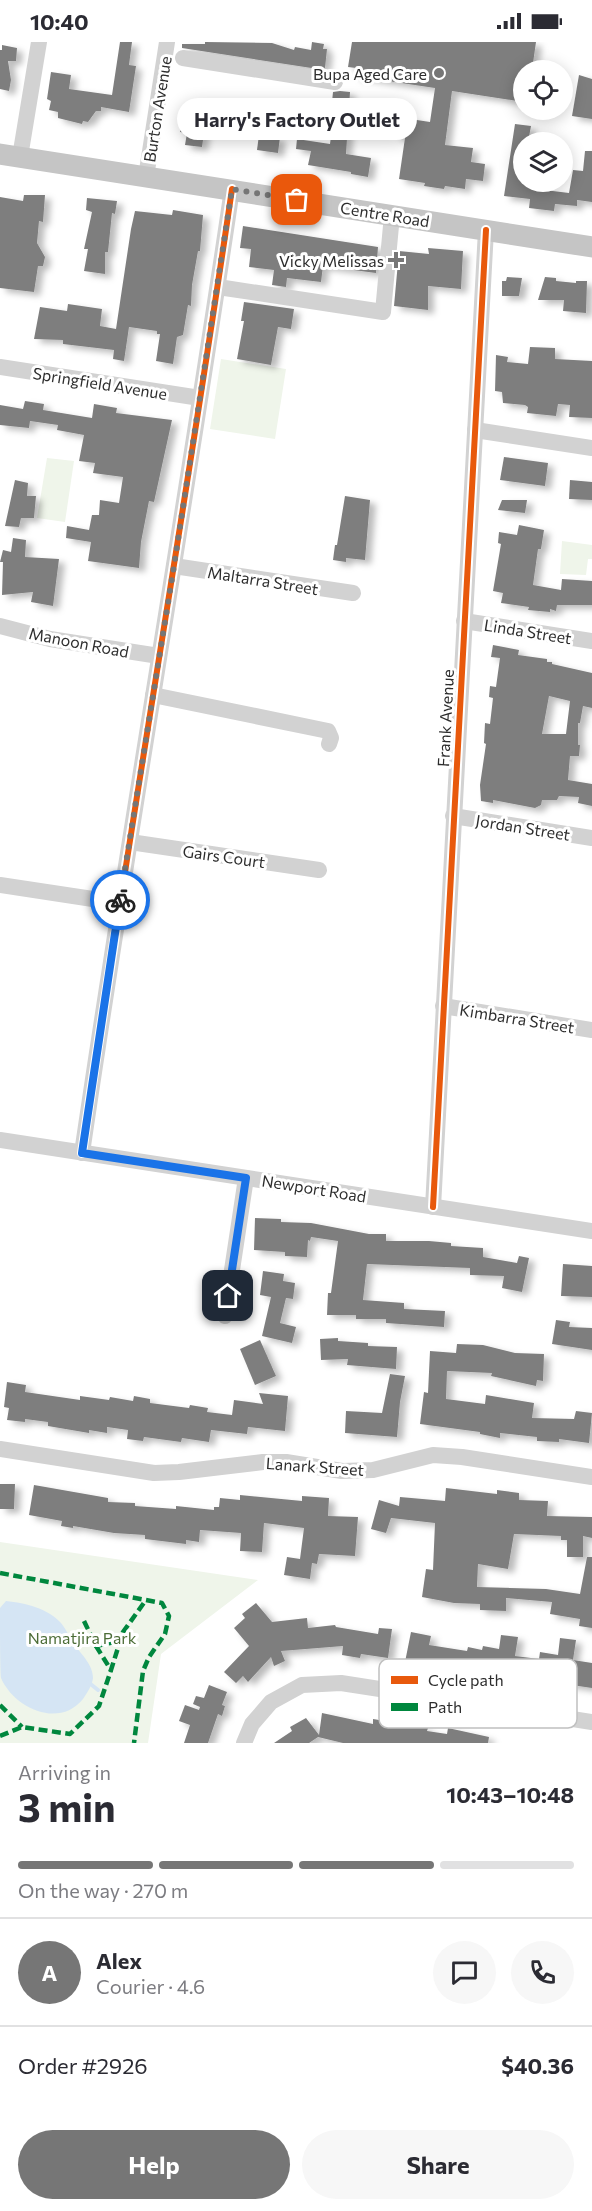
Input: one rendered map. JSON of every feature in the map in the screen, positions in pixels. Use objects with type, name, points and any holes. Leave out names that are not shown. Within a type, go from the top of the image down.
[{"type":"main road","name":"Centre Road","points":[[10,155],[592,247]]},
{"type":"street","points":[[10,155],[39,42]]},
{"type":"street","name":"Burton Avenue","points":[[146,177],[167,42]]},
{"type":"street","points":[[183,58],[335,82]]},
{"type":"street","points":[[82,1153],[119,903],[232,189]]},
{"type":"street","points":[[218,287],[383,312],[392,215]]},
{"type":"street","name":"Frank Avenue","points":[[433,1207],[486,230]]},
{"type":"street","name":"Springfield Avenue","points":[[0,367],[200,398]]},
{"type":"street","points":[[475,430],[592,448]]},
{"type":"street","name":"Maltarra Street","points":[[174,566],[353,593]]},
{"type":"street","name":"Linda Street","points":[[464,621],[592,641]]},
{"type":"street","name":"Manoon Road","points":[[0,626],[58,641],[159,656]]},
{"type":"street","points":[[153,695],[328,731],[331,738],[329,744]]},
{"type":"street","name":"Jordan Street","points":[[453,816],[592,838]]},
{"type":"street","name":"Gairs Court","points":[[130,842],[319,870]]},
{"type":"street","points":[[0,885],[119,903]]},
{"type":"street","name":"Kimbarra Street","points":[[443,1006],[592,1030]]},
{"type":"street","name":"Newport Road","points":[[0,1140],[592,1231]]},
{"type":"street","points":[[225,1316],[246,1178]]},
{"type":"street","name":"Lanark Street","points":[[0,1449],[154,1473],[263,1462],[286,1462],[342,1471],[373,1470],[433,1455],[462,1457],[592,1477]]},
{"type":"street","points":[[244,1743],[252,1724],[271,1701],[302,1685],[341,1683],[379,1689]]},
{"type":"street","points":[[577,1720],[592,1722]]},
{"type":"green space","points":[[221,359],[286,369],[275,439],[210,429]]},
{"type":"green space","points":[[47,458],[74,461],[65,522],[37,518]]},
{"type":"green space","points":[[562,541],[592,545],[592,559],[588,559],[586,575],[560,574]]},
{"type":"green space","name":"Namatjira Park","points":[[0,1542],[258,1580],[161,1654],[148,1743],[0,1743]]},
{"type":"water","points":[[6,1601],[36,1607],[55,1618],[63,1625],[73,1643],[89,1663],[93,1678],[92,1684],[83,1699],[73,1708],[62,1713],[38,1711],[26,1706],[7,1689],[1,1678],[0,1655],[0,1608]]},
{"type":"building","points":[[120,42],[132,42],[129,65],[136,66],[129,112],[101,107],[101,111],[96,111],[88,122],[83,121],[82,124],[58,118],[58,112],[49,110],[51,101],[47,99],[51,72],[71,75],[69,89],[112,95]]},
{"type":"building","points":[[205,42],[272,43],[294,50],[295,47],[311,50],[312,42],[324,44],[323,49],[327,49],[325,68],[319,67],[318,69],[182,48],[182,44],[205,44]]},
{"type":"building","name":"Bupa Aged Care","points":[[352,42],[536,42],[533,60],[513,60],[513,100],[452,91],[445,145],[473,148],[471,162],[485,164],[483,181],[466,179],[465,189],[424,186],[425,183],[399,179],[405,138],[395,136],[397,117],[430,122],[435,88],[354,76],[356,68],[348,67]]},
{"type":"building","points":[[2,45],[17,48],[16,61],[8,61],[11,80],[9,91],[0,89]]},
{"type":"building","points":[[579,75],[592,79],[592,119],[573,116]]},
{"type":"building","points":[[333,92],[350,92],[346,154],[371,158],[368,177],[308,165],[311,151],[296,149],[297,139],[330,144],[334,112],[331,112]]},
{"type":"building","points":[[220,103],[250,106],[249,122],[218,118]]},
{"type":"building","points":[[182,122],[205,126],[202,147],[185,145],[187,133],[180,132]]},
{"type":"building","points":[[515,124],[531,126],[530,132],[514,132]]},
{"type":"building","points":[[259,135],[280,137],[278,153],[257,150]]},
{"type":"building","points":[[513,137],[513,192],[573,192],[573,170],[583,171],[585,151],[592,151],[592,202],[577,200],[577,206],[555,204],[554,211],[529,208],[530,199],[504,196]]},
{"type":"building","points":[[24,195],[45,195],[43,222],[39,221],[37,243],[45,257],[43,266],[38,266],[34,292],[0,288],[0,197],[23,201]]},
{"type":"building","points":[[87,198],[117,201],[115,214],[112,213],[108,252],[105,252],[105,274],[84,271],[88,249],[84,249],[92,212],[86,210]]},
{"type":"building","points":[[173,210],[203,215],[191,306],[188,305],[183,335],[177,337],[173,364],[156,361],[160,334],[157,334],[157,331],[129,327],[124,361],[113,359],[114,350],[63,344],[63,340],[34,339],[40,307],[67,311],[68,304],[102,309],[100,326],[116,329],[135,211],[172,215]]},
{"type":"building","points":[[243,226],[378,247],[376,273],[323,266],[321,282],[287,278],[286,287],[272,285],[274,270],[249,267],[251,249],[240,248]]},
{"type":"building","points":[[428,248],[463,251],[461,289],[428,286],[428,310],[394,306],[399,251],[429,254]]},
{"type":"building","points":[[507,277],[522,278],[519,296],[502,296],[502,281],[506,281]]},
{"type":"building","points":[[545,277],[556,278],[556,281],[576,283],[576,281],[587,281],[586,313],[563,311],[564,300],[538,300]]},
{"type":"building","points":[[244,302],[294,309],[291,329],[278,327],[271,365],[237,359],[244,321],[241,321]]},
{"type":"building","points":[[530,347],[555,348],[555,359],[592,361],[592,418],[569,417],[570,405],[558,404],[556,416],[527,413],[528,407],[525,405],[503,403],[502,392],[495,391],[496,355],[508,357],[507,362],[528,364]]},
{"type":"building","points":[[25,401],[44,404],[43,410],[92,418],[94,404],[117,408],[116,413],[172,420],[154,502],[149,501],[141,542],[139,568],[88,561],[91,542],[66,538],[67,526],[89,530],[92,515],[99,515],[100,500],[119,503],[123,477],[93,473],[95,463],[79,461],[84,435],[57,430],[58,425],[30,421],[29,428],[0,425],[0,405],[23,409]]},
{"type":"building","points":[[504,457],[548,463],[545,486],[500,480]]},
{"type":"building","points":[[15,480],[28,483],[27,496],[36,496],[34,518],[21,518],[19,527],[5,526]]},
{"type":"building","points":[[570,480],[592,482],[592,500],[569,499]]},
{"type":"building","points":[[345,496],[370,500],[365,560],[346,558],[346,562],[333,560]]},
{"type":"building","points":[[502,500],[527,500],[525,513],[498,510]]},
{"type":"building","points":[[519,525],[544,530],[541,549],[538,549],[533,585],[561,590],[562,579],[592,581],[592,605],[557,605],[556,611],[550,609],[550,612],[528,610],[529,607],[501,603],[503,593],[493,591],[501,544],[498,543],[499,532],[517,535]]},
{"type":"building","points":[[13,538],[26,540],[25,557],[59,559],[53,606],[31,602],[33,592],[2,595],[3,562],[0,562],[3,550],[11,552]]},
{"type":"building","points":[[493,645],[519,650],[518,655],[547,659],[547,662],[552,662],[552,664],[592,673],[592,708],[583,706],[580,723],[578,723],[579,756],[570,756],[568,780],[592,784],[592,806],[578,803],[579,797],[559,796],[557,800],[542,800],[541,805],[535,808],[493,800],[493,803],[481,801],[480,785],[486,744],[484,743],[485,723],[490,724],[493,698],[489,697],[490,686],[496,687],[500,658],[491,657]],"holes":[[[549,696],[570,701],[566,734],[542,734]]]},
{"type":"building","points":[[255,1218],[281,1219],[281,1222],[311,1223],[369,1234],[386,1234],[386,1241],[429,1241],[451,1243],[451,1246],[483,1248],[483,1257],[517,1263],[519,1256],[529,1258],[522,1292],[502,1288],[504,1276],[470,1275],[470,1268],[367,1264],[363,1300],[404,1303],[404,1309],[445,1311],[444,1327],[386,1323],[386,1319],[356,1319],[356,1315],[327,1315],[328,1293],[331,1293],[338,1241],[311,1237],[310,1241],[308,1240],[307,1257],[285,1256],[285,1252],[254,1250]]},
{"type":"building","points":[[563,1264],[592,1266],[592,1297],[561,1296]]},
{"type":"building","points":[[263,1271],[284,1274],[283,1281],[295,1283],[293,1299],[286,1298],[280,1323],[296,1327],[292,1343],[262,1336],[271,1297],[260,1295]]},
{"type":"building","points":[[556,1320],[570,1322],[569,1327],[592,1328],[592,1350],[552,1344]]},
{"type":"building","points":[[338,1338],[338,1341],[368,1343],[368,1346],[397,1347],[396,1369],[347,1365],[348,1359],[321,1360],[320,1339]]},
{"type":"building","points":[[260,1340],[276,1376],[255,1385],[240,1349]]},
{"type":"building","points":[[457,1344],[483,1345],[515,1353],[544,1354],[543,1381],[537,1380],[536,1386],[491,1376],[492,1373],[447,1371],[446,1399],[485,1404],[486,1395],[534,1403],[532,1418],[574,1419],[576,1411],[592,1413],[589,1443],[559,1439],[559,1442],[537,1441],[537,1437],[500,1433],[500,1438],[480,1434],[480,1432],[420,1424],[424,1392],[428,1393],[430,1351],[456,1353]]},
{"type":"building","points":[[390,1374],[405,1376],[397,1437],[345,1433],[346,1411],[382,1413]]},
{"type":"building","points":[[7,1382],[26,1385],[25,1392],[80,1400],[80,1396],[109,1400],[110,1397],[133,1401],[134,1396],[150,1399],[150,1403],[189,1408],[190,1405],[208,1408],[207,1412],[232,1415],[234,1400],[263,1404],[259,1393],[288,1396],[285,1431],[248,1427],[247,1434],[211,1430],[209,1442],[182,1438],[181,1442],[144,1437],[143,1441],[127,1439],[128,1430],[107,1427],[107,1433],[89,1430],[89,1433],[48,1426],[48,1422],[25,1419],[25,1422],[7,1420],[9,1408],[4,1407]]},
{"type":"building","points":[[0,1484],[15,1484],[14,1509],[0,1509]]},
{"type":"building","points":[[34,1485],[108,1498],[108,1502],[176,1509],[176,1506],[214,1510],[214,1507],[219,1507],[220,1498],[240,1500],[240,1495],[302,1501],[302,1496],[329,1498],[328,1516],[358,1517],[355,1556],[319,1554],[317,1564],[312,1563],[310,1579],[284,1575],[287,1557],[300,1559],[304,1528],[264,1523],[262,1552],[240,1551],[241,1533],[200,1530],[199,1542],[186,1540],[186,1544],[145,1539],[145,1535],[61,1526],[62,1521],[29,1515]]},
{"type":"building","points":[[446,1488],[497,1494],[497,1490],[519,1493],[519,1500],[548,1501],[547,1516],[592,1517],[592,1538],[583,1536],[583,1557],[567,1557],[567,1540],[561,1540],[561,1536],[514,1534],[508,1569],[478,1564],[477,1587],[546,1589],[580,1594],[587,1557],[592,1557],[592,1628],[579,1626],[580,1619],[550,1614],[552,1602],[506,1598],[506,1611],[480,1610],[480,1604],[454,1603],[422,1597],[426,1569],[433,1570],[435,1523],[391,1518],[386,1533],[371,1529],[379,1500],[399,1506],[400,1497],[445,1501]]},
{"type":"building","points":[[256,1603],[272,1622],[307,1618],[308,1628],[335,1625],[378,1634],[379,1628],[392,1629],[388,1658],[361,1654],[360,1658],[342,1655],[343,1646],[281,1651],[285,1661],[274,1666],[271,1657],[248,1682],[243,1676],[236,1683],[224,1672],[249,1646],[234,1628],[245,1618],[242,1614]]},
{"type":"building","points":[[411,1632],[431,1636],[429,1645],[467,1651],[468,1647],[482,1650],[483,1646],[499,1649],[501,1635],[518,1637],[515,1656],[539,1659],[406,1659]]},
{"type":"building","points":[[560,1638],[576,1640],[573,1659],[539,1659],[540,1652],[558,1655]]},
{"type":"building","points":[[577,1661],[592,1663],[592,1688],[577,1686]]},
{"type":"building","points":[[209,1685],[227,1692],[222,1705],[225,1706],[222,1716],[218,1714],[208,1743],[184,1743],[190,1725],[179,1721],[185,1705],[199,1710],[200,1707],[193,1704],[196,1696],[204,1698]]},
{"type":"building","points":[[322,1713],[373,1724],[373,1719],[379,1720],[379,1728],[428,1728],[427,1731],[447,1734],[448,1728],[489,1737],[488,1743],[343,1743],[318,1737],[309,1743],[274,1743],[292,1731],[290,1727],[306,1718],[319,1735]]},
{"type":"waterway","points":[[88,1682],[98,1690]]},
{"type":"marked path","points":[[0,1573],[162,1603],[169,1616],[165,1634],[149,1657],[143,1671],[134,1743]]},
{"type":"marked path","points":[[96,1646],[111,1670],[123,1632],[146,1600]]},
{"type":"marked path","points":[[84,1621],[96,1646],[120,1641]]},
{"type":"marked path","points":[[0,1736],[22,1727],[70,1734],[99,1706],[111,1670]]},
{"type":"marked path","points":[[0,1705],[22,1727]]},
{"type":"cycle path","points":[[82,1153],[232,189]]},
{"type":"cycle path","points":[[433,1207],[486,230]]},
{"type":"way so far","points":[[120,900],[232,189],[297,200]]},
{"type":"place","name":"Bupa Aged Care","points":[[439,73]]},
{"type":"place","name":"Harry's Factory Outlet","points":[[297,200]]},
{"type":"place","name":"Vicky Melissas","points":[[396,260]]},
{"type":"route","points":[[120,900],[82,1153],[246,1178],[228,1296]]}]
